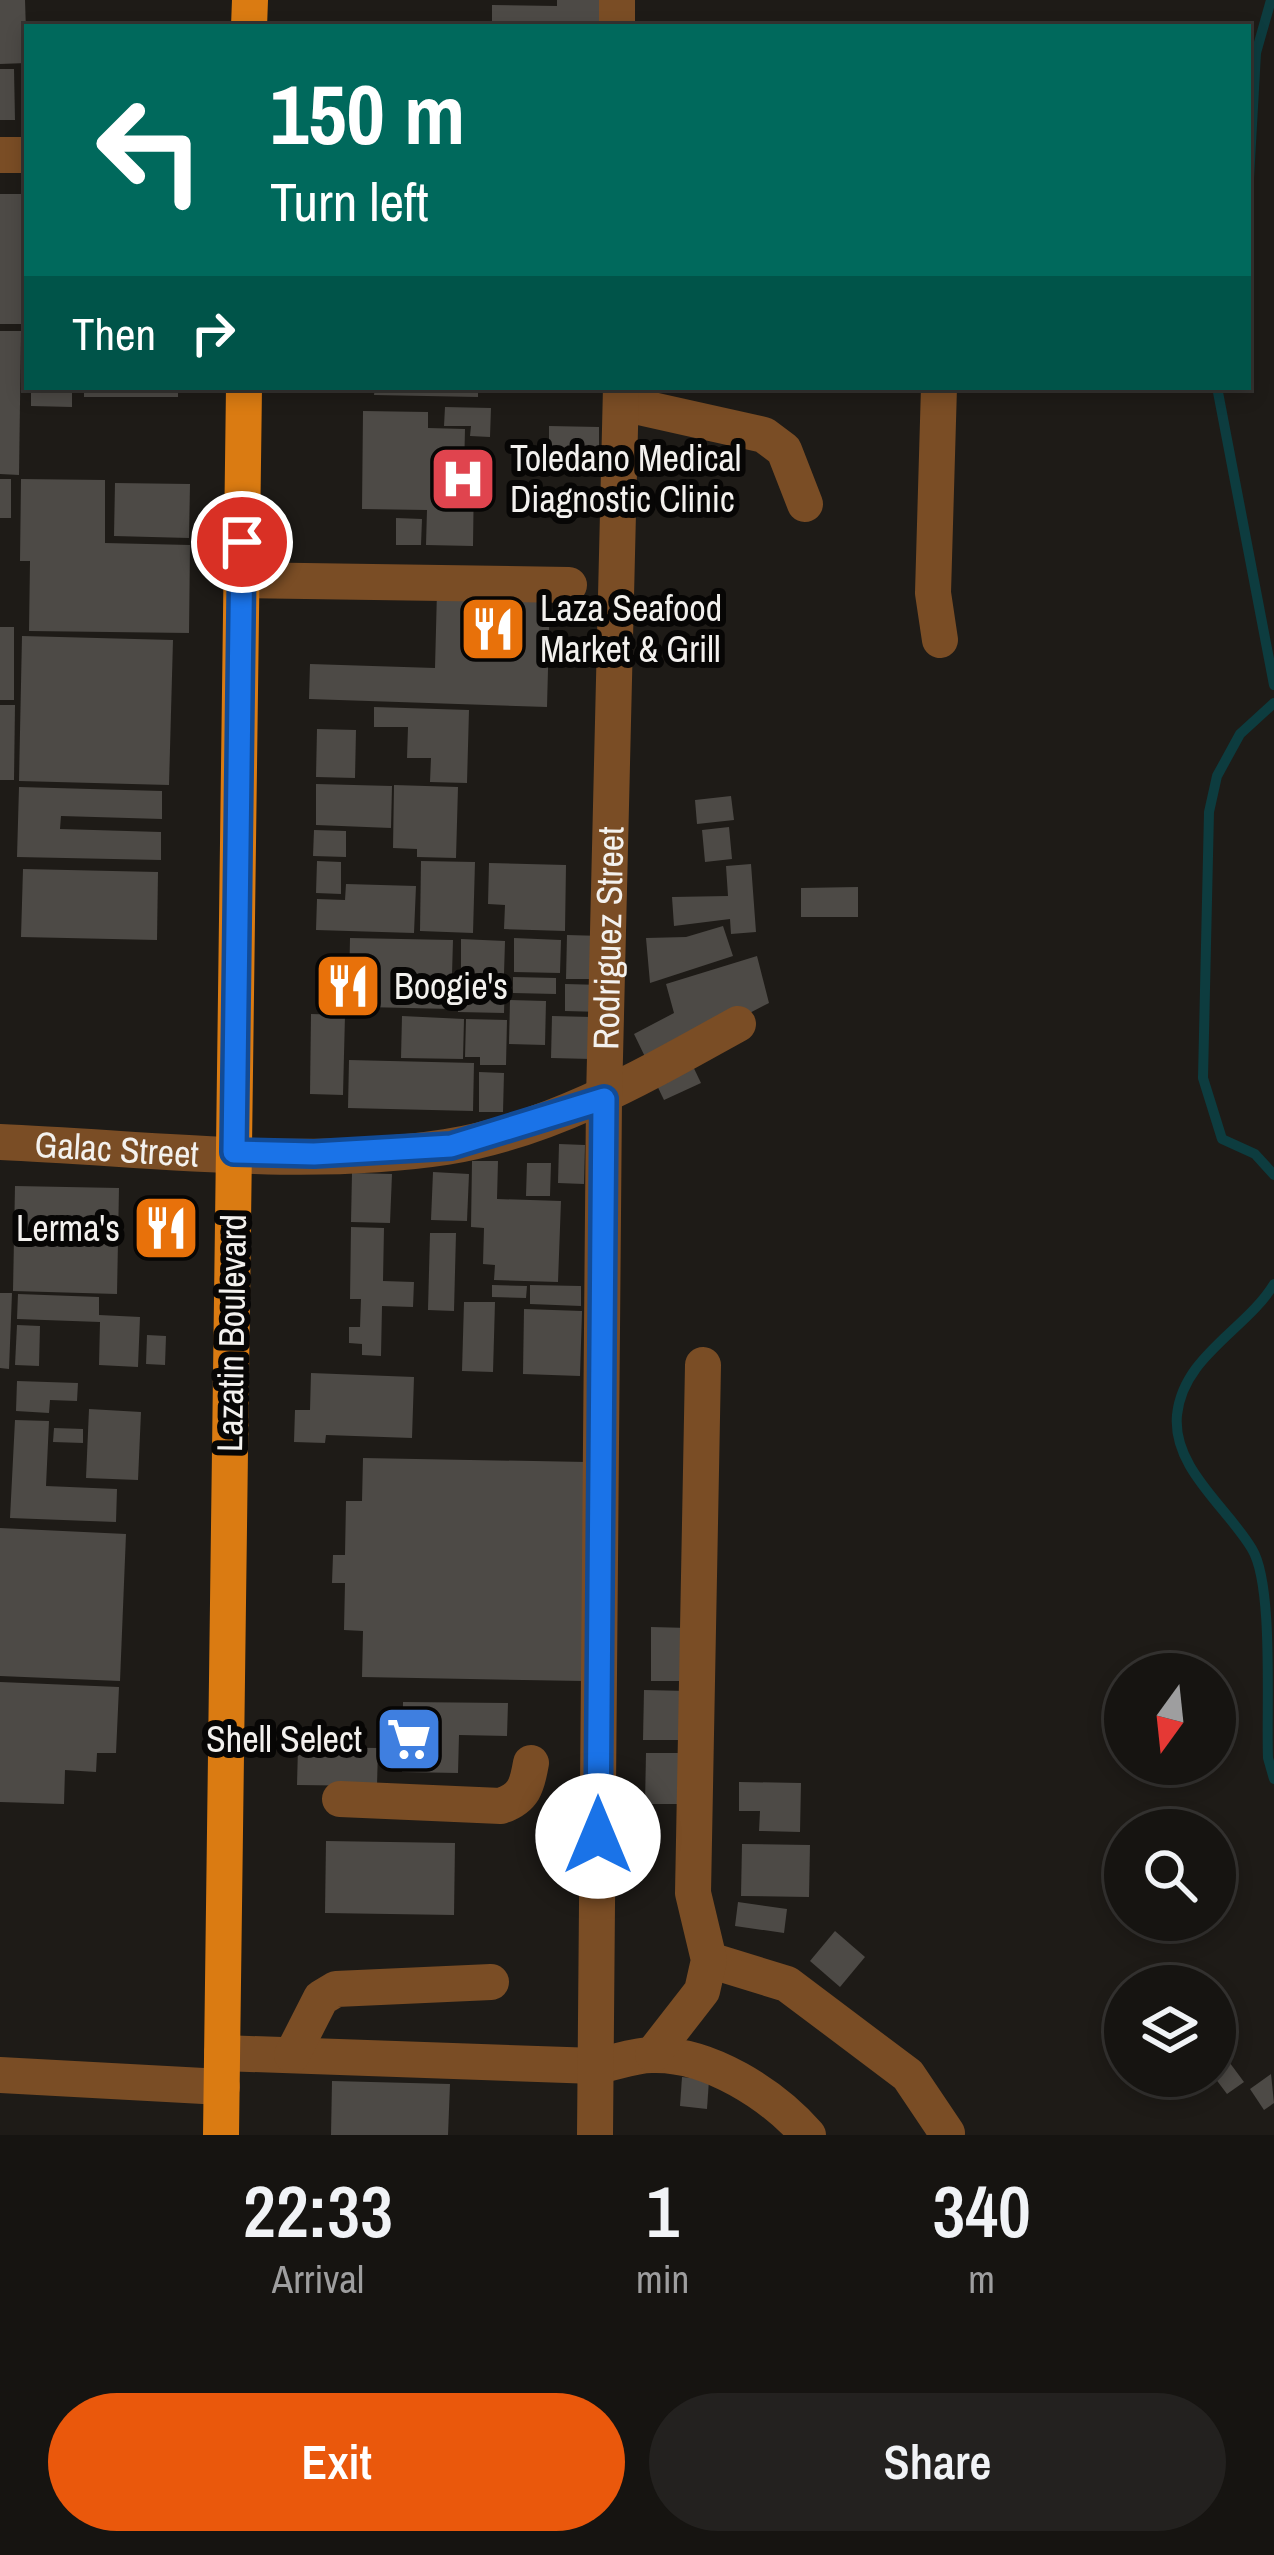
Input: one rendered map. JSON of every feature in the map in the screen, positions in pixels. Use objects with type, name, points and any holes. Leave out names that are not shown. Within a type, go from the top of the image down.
[{"type":"main road","name":"Lazatin Boulevard","points":[[221,2135],[244,390]]},
{"type":"street","points":[[939,390],[933,592],[940,640]]},
{"type":"street","points":[[621,395],[764,435],[784,451],[805,504]]},
{"type":"street","name":"Rodriguez Street","points":[[595,2135],[604,1099],[621,395]]},
{"type":"street","points":[[241,580],[569,585]]},
{"type":"street","name":"Galac Street","points":[[0,1142],[314,1154],[451,1146],[604,1099],[738,1024]]},
{"type":"street","points":[[653,2054],[701,1991],[709,1960],[693,1893],[703,1365]]},
{"type":"street","points":[[340,1799],[501,1806],[516,1801],[527,1786],[531,1762]]},
{"type":"street","points":[[709,1960],[788,1984],[908,2074],[947,2133]]},
{"type":"street","points":[[292,2055],[321,1998],[336,1989],[491,1982]]},
{"type":"street","points":[[0,2075],[222,2070],[292,2055],[596,2066],[653,2054],[699,2064],[779,2102],[808,2135]]},
{"type":"building","points":[[0,0],[25,0],[24,63],[0,64]]},
{"type":"building","points":[[557,0],[606,0],[605,24],[492,24],[492,5],[557,6]]},
{"type":"building","points":[[0,69],[14,69],[15,120],[0,120]]},
{"type":"building","points":[[0,194],[23,194],[22,324],[0,324]]},
{"type":"building","points":[[0,331],[21,331],[19,475],[0,474]]},
{"type":"building","points":[[31,390],[72,390],[72,407],[31,406]]},
{"type":"building","points":[[84,390],[178,390],[178,397],[84,397]]},
{"type":"building","points":[[375,390],[478,390],[478,397],[374,395]]},
{"type":"building","points":[[445,407],[491,408],[490,437],[470,436],[471,426],[444,426]]},
{"type":"building","points":[[363,411],[428,412],[428,428],[465,429],[464,472],[474,473],[473,546],[426,545],[427,510],[362,509]]},
{"type":"building","points":[[549,426],[599,427],[599,461],[549,460]]},
{"type":"building","points":[[0,479],[11,479],[11,518],[0,518]]},
{"type":"building","points":[[21,479],[105,480],[105,543],[190,545],[189,633],[29,631],[30,561],[20,561]]},
{"type":"building","points":[[115,483],[190,484],[189,538],[114,536]]},
{"type":"building","points":[[396,518],[422,519],[421,545],[396,545]]},
{"type":"building","name":"Laza Seafood Market & Grill","points":[[437,591],[550,594],[547,707],[309,699],[310,664],[435,668]]},
{"type":"building","points":[[0,627],[14,627],[14,700],[0,700]]},
{"type":"building","points":[[22,636],[173,640],[169,785],[19,781]]},
{"type":"building","points":[[0,705],[15,705],[14,780],[0,780]]},
{"type":"building","points":[[374,707],[469,710],[467,783],[430,782],[431,758],[407,758],[408,727],[374,727]]},
{"type":"building","points":[[317,729],[356,730],[355,778],[316,777]]},
{"type":"building","points":[[316,784],[392,786],[391,828],[316,825]]},
{"type":"building","points":[[394,785],[458,787],[456,858],[417,857],[417,849],[393,848]]},
{"type":"building","points":[[19,787],[162,791],[162,819],[61,816],[60,829],[161,832],[161,860],[17,857]]},
{"type":"building","points":[[731,796],[734,820],[697,824],[695,800]]},
{"type":"building","points":[[729,827],[732,859],[705,862],[702,830]]},
{"type":"building","points":[[314,830],[346,831],[346,857],[313,856]]},
{"type":"building","points":[[317,861],[341,862],[341,894],[316,893]]},
{"type":"building","points":[[421,861],[475,862],[473,933],[420,931]]},
{"type":"building","points":[[489,863],[566,865],[565,931],[504,929],[505,905],[488,904]]},
{"type":"building","points":[[751,864],[756,932],[731,934],[730,919],[674,926],[672,897],[728,896],[726,866]]},
{"type":"building","points":[[23,869],[158,872],[157,940],[21,937]]},
{"type":"building","points":[[346,884],[416,886],[414,933],[316,930],[317,899],[345,900]]},
{"type":"building","points":[[858,887],[858,917],[801,917],[801,888]]},
{"type":"building","points":[[723,926],[733,956],[650,983],[646,938],[686,937]]},
{"type":"building","points":[[567,935],[603,936],[602,979],[566,979]]},
{"type":"building","points":[[350,938],[453,940],[451,1009],[365,1007],[365,987],[349,987]]},
{"type":"building","points":[[514,938],[561,940],[560,973],[514,972]]},
{"type":"building","points":[[461,939],[505,941],[504,974],[461,973]]},
{"type":"building","points":[[757,956],[769,1003],[649,1065],[634,1034],[674,1013],[666,984]]},
{"type":"building","points":[[513,977],[556,978],[556,994],[513,993]]},
{"type":"building","points":[[458,979],[505,980],[504,1013],[458,1012]]},
{"type":"building","points":[[565,984],[602,985],[602,1012],[565,1011]]},
{"type":"building","points":[[510,1000],[546,1001],[545,1045],[509,1044]]},
{"type":"building","points":[[311,1014],[345,1015],[343,1095],[310,1094]]},
{"type":"building","points":[[402,1016],[464,1019],[463,1059],[401,1058]]},
{"type":"building","points":[[552,1016],[592,1017],[591,1059],[551,1058]]},
{"type":"building","points":[[466,1019],[507,1020],[506,1065],[480,1065],[480,1057],[465,1057]]},
{"type":"building","points":[[688,1056],[701,1083],[664,1100],[651,1073]]},
{"type":"building","points":[[349,1060],[474,1063],[473,1111],[348,1108]]},
{"type":"building","points":[[479,1072],[504,1073],[503,1112],[479,1112]]},
{"type":"building","points":[[559,1144],[585,1145],[584,1184],[558,1183]]},
{"type":"building","points":[[472,1161],[498,1161],[497,1199],[561,1201],[558,1282],[494,1280],[495,1265],[483,1264],[484,1228],[471,1227]]},
{"type":"building","points":[[527,1163],[551,1163],[550,1196],[526,1196]]},
{"type":"building","points":[[433,1172],[469,1174],[467,1221],[431,1220]]},
{"type":"building","points":[[352,1173],[392,1174],[390,1223],[351,1222]]},
{"type":"building","points":[[15,1186],[119,1188],[117,1294],[13,1291]]},
{"type":"building","points":[[351,1227],[384,1228],[383,1281],[414,1282],[413,1307],[382,1306],[381,1356],[362,1355],[362,1344],[349,1343],[349,1327],[360,1327],[361,1299],[350,1299]]},
{"type":"building","points":[[430,1233],[456,1233],[454,1311],[428,1310]]},
{"type":"building","points":[[492,1285],[527,1286],[526,1298],[492,1297]]},
{"type":"building","points":[[530,1285],[581,1286],[581,1306],[530,1304]]},
{"type":"building","points":[[0,1293],[12,1293],[9,1369],[0,1368]]},
{"type":"building","points":[[18,1294],[99,1297],[99,1315],[140,1317],[138,1367],[99,1365],[100,1322],[17,1319]]},
{"type":"building","points":[[464,1302],[495,1302],[493,1372],[462,1371]]},
{"type":"building","points":[[524,1309],[582,1311],[580,1376],[523,1374]]},
{"type":"building","points":[[17,1325],[40,1326],[39,1366],[15,1365]]},
{"type":"building","points":[[147,1335],[166,1336],[165,1365],[146,1364]]},
{"type":"building","points":[[311,1373],[414,1377],[412,1438],[326,1435],[325,1443],[294,1442],[295,1410],[310,1410]]},
{"type":"building","points":[[17,1381],[78,1383],[77,1401],[50,1400],[49,1413],[16,1411]]},
{"type":"building","points":[[89,1409],[141,1412],[138,1480],[86,1478]]},
{"type":"building","points":[[15,1420],[49,1421],[46,1486],[117,1489],[116,1522],[10,1518]]},
{"type":"building","points":[[54,1428],[83,1429],[83,1443],[53,1442]]},
{"type":"building","points":[[363,1458],[587,1462],[584,1681],[362,1677],[363,1631],[344,1630],[345,1583],[332,1583],[333,1555],[345,1555],[346,1501],[362,1501]]},
{"type":"building","points":[[0,1528],[126,1534],[120,1681],[0,1676]]},
{"type":"building","points":[[651,1627],[690,1628],[690,1681],[651,1681]]},
{"type":"building","points":[[0,1682],[119,1687],[116,1753],[97,1753],[96,1772],[65,1770],[64,1804],[0,1802]]},
{"type":"building","points":[[644,1690],[688,1691],[687,1740],[643,1740]]},
{"type":"building","points":[[403,1702],[508,1703],[507,1736],[459,1735],[458,1773],[402,1772]]},
{"type":"building","points":[[298,1747],[378,1748],[377,1786],[297,1785]]},
{"type":"building","points":[[646,1753],[684,1753],[683,1804],[645,1804]]},
{"type":"building","points":[[739,1782],[801,1783],[800,1832],[759,1831],[760,1811],[739,1811]]},
{"type":"building","points":[[326,1841],[455,1843],[454,1915],[325,1913]]},
{"type":"building","points":[[742,1844],[810,1845],[809,1897],[741,1896]]},
{"type":"building","points":[[738,1902],[787,1909],[784,1933],[735,1926]]},
{"type":"building","points":[[835,1931],[865,1957],[840,1987],[810,1961]]},
{"type":"building","points":[[1271,2074],[1274,2103],[1264,2110],[1250,2089]]},
{"type":"building","points":[[682,2077],[709,2080],[707,2109],[680,2106]]},
{"type":"building","points":[[332,2081],[450,2084],[448,2135],[331,2135]]},
{"type":"waterway","points":[[1251,143],[1256,53],[1271,0]]},
{"type":"waterway","points":[[1218,390],[1274,685]]},
{"type":"waterway","points":[[1274,703],[1240,734],[1217,776],[1209,812],[1203,1078],[1222,1139],[1255,1154],[1274,1175]]},
{"type":"waterway","points":[[1274,1284],[1191,1376],[1177,1415],[1183,1453],[1192,1470],[1242,1534],[1259,1566],[1266,1619],[1268,1758],[1274,1779]]},
{"type":"place","name":"Toledano Medical Diagnostic Clinic","points":[[463,479]]},
{"type":"place","name":"Laza Seafood Market & Grill","points":[[493,629]]},
{"type":"place","name":"Boogie's","points":[[348,986]]},
{"type":"place","name":"Lerma's","points":[[166,1228]]},
{"type":"place","name":"Shell Select","points":[[409,1739]]},
{"type":"route","points":[[242,542],[234,1152],[314,1154],[451,1146],[604,1099],[598,1836]]}]
